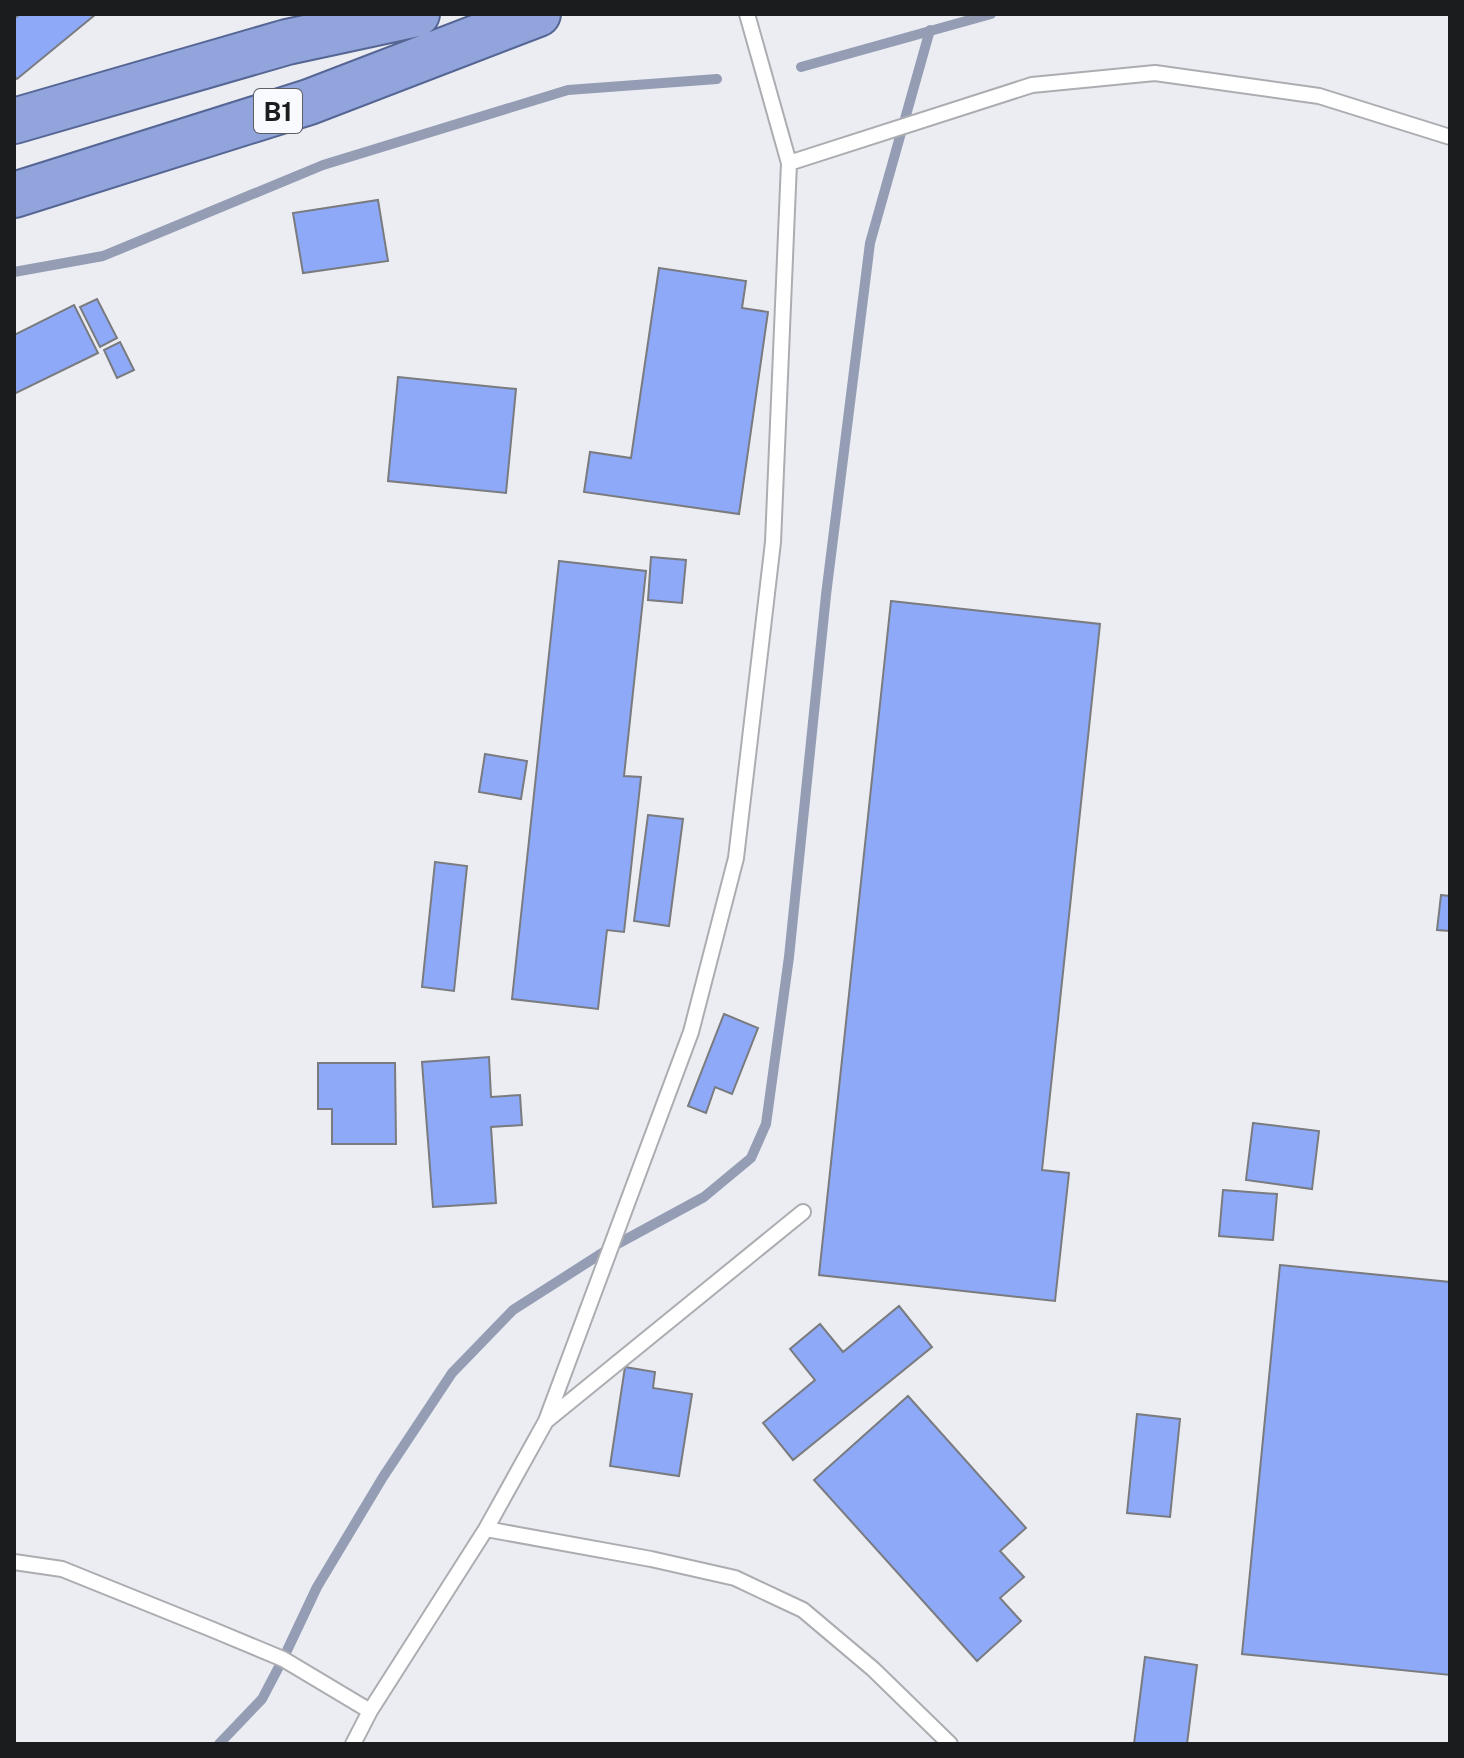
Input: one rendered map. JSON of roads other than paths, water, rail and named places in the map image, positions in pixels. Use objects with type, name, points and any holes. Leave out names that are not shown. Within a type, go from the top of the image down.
[{"type":"highway","name":"B1","points":[[14,121],[287,42],[417,14]]},
{"type":"highway","name":"B1","points":[[14,195],[309,102],[538,14]]},
{"type":"lane","points":[[353,1744],[370,1711],[486,1529],[546,1421],[691,1032],[736,858],[773,542],[789,163],[747,14]]},
{"type":"lane","points":[[789,163],[1032,85],[1155,73],[1319,96],[1450,137]]},
{"type":"lane","points":[[546,1421],[803,1212]]},
{"type":"lane","points":[[486,1529],[651,1559],[735,1578],[803,1610],[873,1669],[950,1744]]},
{"type":"lane","points":[[14,1562],[62,1569],[240,1641],[283,1659],[370,1711]]},
{"type":"waterway","points":[[801,67],[991,14]]},
{"type":"waterway","points":[[219,1744],[262,1699],[317,1587],[383,1477],[452,1373],[513,1310],[610,1248],[704,1197],[751,1158],[766,1124],[789,957],[826,595],[870,243],[930,30]]},
{"type":"waterway","points":[[14,272],[103,256],[323,165],[568,90],[717,79]]}]
